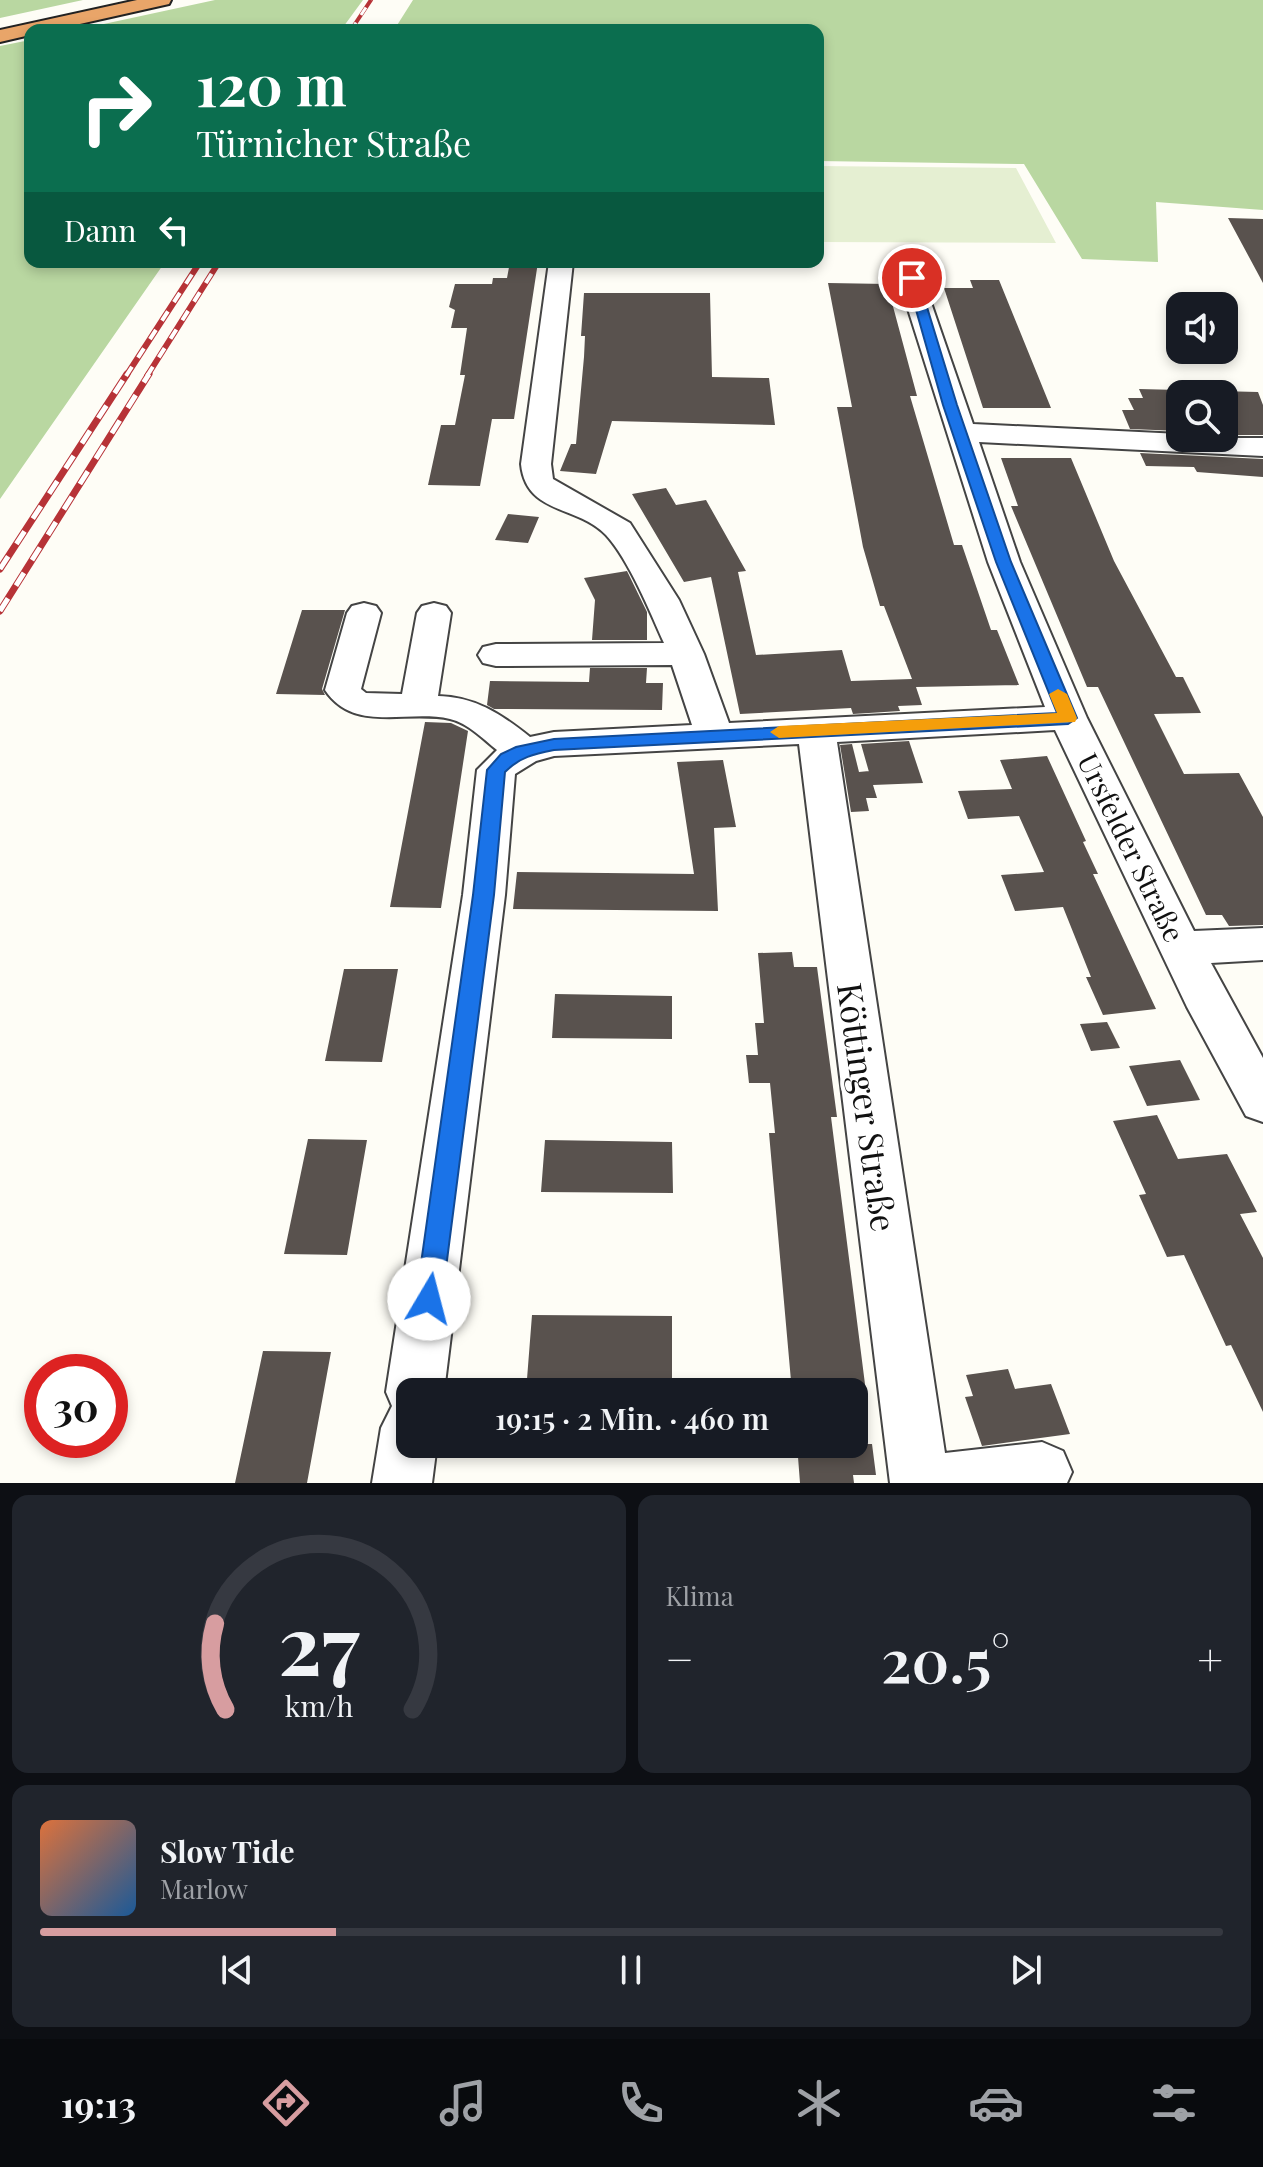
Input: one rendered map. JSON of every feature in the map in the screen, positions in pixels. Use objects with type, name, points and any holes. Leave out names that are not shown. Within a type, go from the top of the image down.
[{"type":"highway","points":[[0,27],[125,0]]},
{"type":"highway","points":[[54,24],[162,0]]},
{"type":"highway","points":[[0,36],[24,31]]},
{"type":"street","points":[[560,268],[536,464],[538,481],[547,491],[608,521],[619,530],[662,600],[686,654],[714,735]]},
{"type":"street","name":"Ursfelder Straße","points":[[907,268],[1004,562],[1068,718],[1182,948],[1263,1102]]},
{"type":"street","points":[[960,432],[1263,447]]},
{"type":"street","points":[[364,613],[343,690],[350,699],[359,704],[458,708],[498,730],[522,751]]},
{"type":"street","points":[[418,706],[434,613]]},
{"type":"street","points":[[496,655],[686,654]]},
{"type":"street","points":[[417,1378],[484,895],[496,770],[522,751],[554,744],[1068,718]]},
{"type":"street","name":"Köttinger Straße","points":[[816,730],[920,1483]]},
{"type":"street","points":[[1182,948],[1263,944]]},
{"type":"street","points":[[402,1483],[406,1458]]},
{"type":"street","points":[[942,1483],[1042,1472]]},
{"type":"green space","points":[[0,0],[83,0],[0,18]]},
{"type":"green space","points":[[215,0],[363,0],[345,24],[104,24]]},
{"type":"green space","points":[[413,0],[1263,0],[1263,210],[1156,202],[1158,262],[1082,259],[1024,164],[824,161],[824,24],[398,24]]},
{"type":"green space","points":[[24,41],[24,268],[161,268],[0,499],[0,46]]},
{"type":"green space","points":[[824,166],[1016,168],[1056,243],[824,242]]},
{"type":"building","points":[[1228,218],[1263,219],[1263,283]]},
{"type":"building","points":[[509,268],[537,268],[514,419],[492,419],[480,486],[428,485],[441,425],[455,425],[465,375],[460,375],[467,328],[451,328],[455,310],[449,307],[455,284],[492,284],[493,278],[507,278]]},
{"type":"building","points":[[970,280],[999,280],[1051,408],[983,408],[944,288],[973,288]]},
{"type":"building","points":[[828,283],[887,284],[917,396],[910,396],[954,545],[962,545],[991,630],[997,630],[1019,685],[916,687],[922,705],[898,706],[900,711],[853,714],[851,708],[740,714],[711,577],[684,582],[632,494],[666,488],[676,505],[706,500],[746,571],[738,572],[756,655],[842,650],[851,681],[912,679],[884,606],[880,606],[863,547],[837,407],[852,407]]},
{"type":"building","points":[[584,293],[710,293],[712,377],[769,378],[775,425],[612,421],[596,474],[560,471],[571,444],[576,444],[584,357],[585,336],[581,336]]},
{"type":"building","points":[[1139,389],[1166,390],[1166,430],[1130,429],[1122,410],[1134,410],[1128,398],[1143,398]]},
{"type":"building","points":[[1238,391],[1258,392],[1263,405],[1263,435],[1238,435]]},
{"type":"building","points":[[1140,453],[1263,459],[1263,477],[1197,472],[1194,467],[1146,466]]},
{"type":"building","points":[[1001,458],[1071,458],[1114,561],[1176,677],[1183,677],[1201,713],[1154,714],[1184,774],[1239,773],[1263,817],[1263,925],[1229,926],[1222,915],[1206,915],[1098,687],[1087,687],[1011,506],[1018,506]]},
{"type":"building","points":[[508,514],[539,517],[528,543],[495,540]]},
{"type":"building","points":[[627,571],[647,612],[647,640],[592,640],[595,600],[584,578]]},
{"type":"building","points":[[302,610],[345,610],[322,689],[325,695],[276,694]]},
{"type":"building","points":[[590,668],[647,668],[646,683],[663,683],[662,710],[494,709],[487,705],[490,681],[589,682]]},
{"type":"building","points":[[425,722],[451,723],[468,731],[441,908],[390,907]]},
{"type":"building","points":[[909,741],[923,783],[873,785],[877,798],[866,798],[869,811],[851,812],[840,745],[852,744],[859,772],[869,771],[861,744]]},
{"type":"building","points":[[1047,756],[1086,841],[1083,842],[1098,874],[1093,874],[1156,1009],[1103,1015],[1086,977],[1091,977],[1063,907],[1015,911],[1001,875],[1044,872],[1019,816],[968,819],[958,791],[1012,789],[1000,760]]},
{"type":"building","points":[[723,760],[736,827],[714,828],[718,911],[513,909],[517,872],[694,874],[677,762]]},
{"type":"building","points":[[792,952],[794,967],[817,967],[837,1117],[831,1117],[864,1378],[791,1378],[769,1133],[775,1133],[770,1083],[749,1083],[746,1055],[758,1055],[755,1023],[764,1023],[758,953]]},
{"type":"building","points":[[344,969],[398,969],[382,1062],[325,1061]]},
{"type":"building","points":[[555,994],[672,996],[672,1039],[552,1038]]},
{"type":"building","points":[[1107,1022],[1120,1048],[1091,1051],[1080,1024]]},
{"type":"building","points":[[1180,1060],[1200,1100],[1147,1106],[1129,1066]]},
{"type":"building","points":[[1157,1115],[1178,1159],[1227,1154],[1257,1212],[1240,1214],[1263,1258],[1263,1412],[1231,1345],[1226,1346],[1184,1255],[1167,1257],[1139,1195],[1146,1194],[1113,1121]]},
{"type":"building","points":[[308,1139],[367,1140],[347,1255],[284,1254]]},
{"type":"building","points":[[545,1140],[672,1142],[673,1193],[541,1192]]},
{"type":"building","points":[[532,1315],[672,1316],[672,1378],[527,1378]]},
{"type":"building","points":[[263,1351],[331,1352],[307,1483],[235,1483]]},
{"type":"building","points":[[1008,1369],[1015,1389],[1051,1384],[1070,1434],[982,1446],[965,1397],[973,1396],[966,1375]]},
{"type":"building","points":[[868,1444],[872,1444],[876,1475],[853,1475],[854,1483],[800,1483],[798,1458],[868,1458]]},
{"type":"railway","points":[[355,24],[371,0]]},
{"type":"railway","points":[[126,376],[196,268]]},
{"type":"railway","points":[[147,376],[215,268]]},
{"type":"railway","points":[[0,569],[127,374]]},
{"type":"railway","points":[[0,611],[149,374]]},
{"type":"slow traffic","points":[[779,732],[1068,718],[1058,694]]},
{"type":"route","points":[[429,1299],[484,895],[496,770],[508,759],[522,751],[554,744],[1068,718],[1004,562],[950,405],[912,278]]}]
